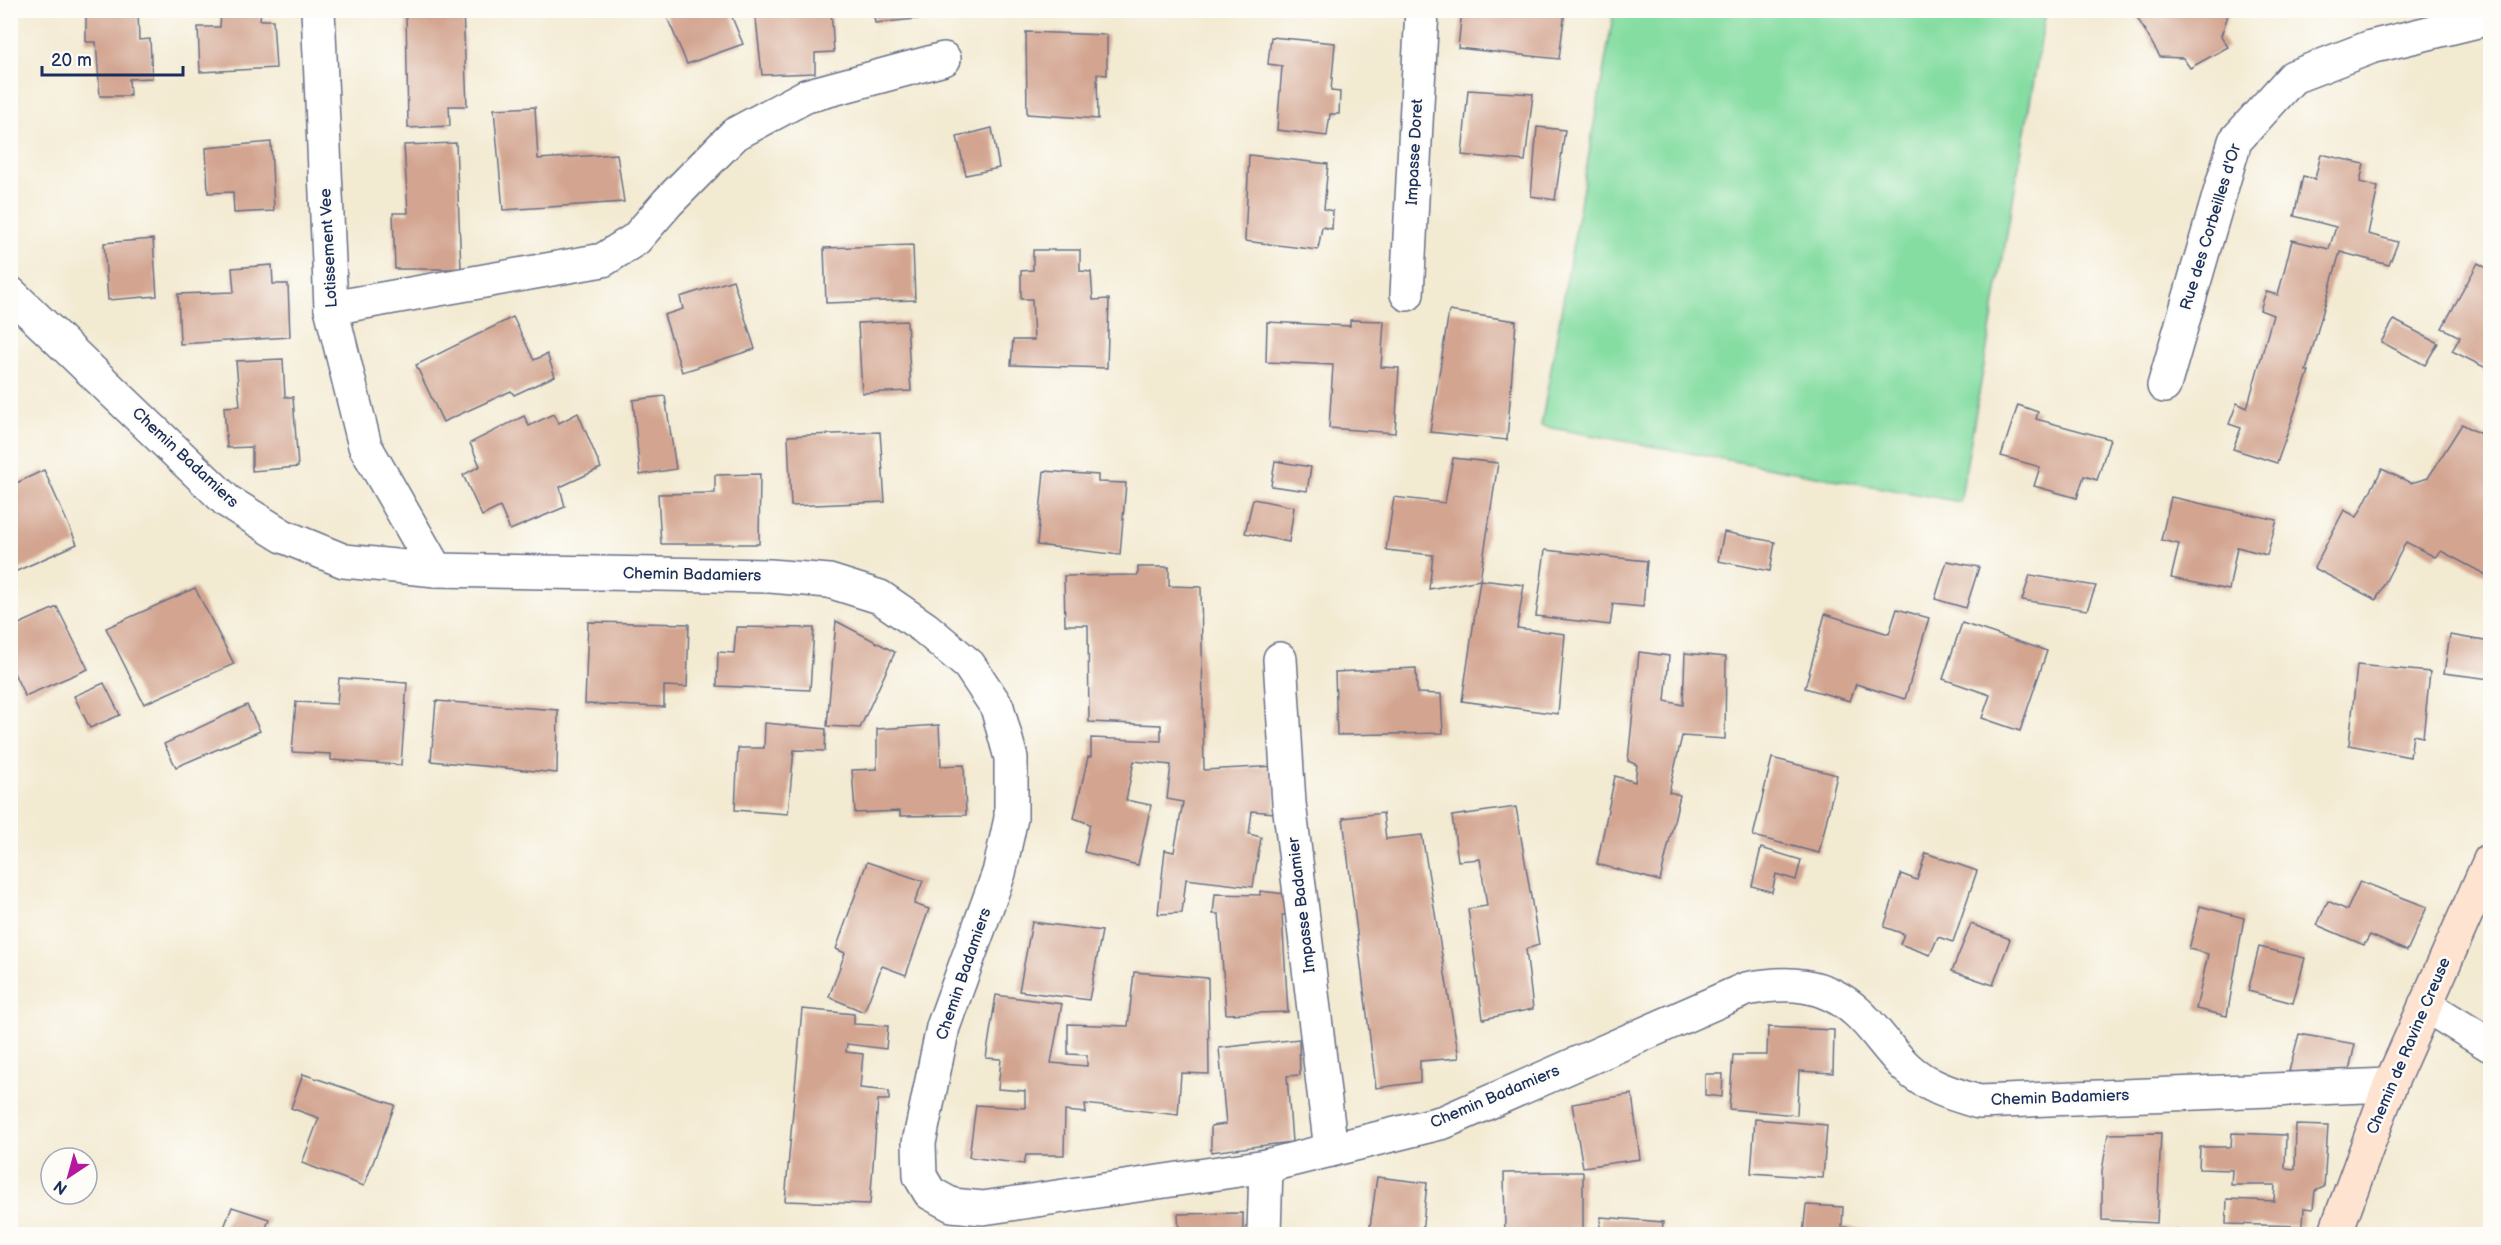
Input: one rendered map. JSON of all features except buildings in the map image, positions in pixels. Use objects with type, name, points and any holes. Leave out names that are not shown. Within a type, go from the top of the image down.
[{"type":"main road","name":"Chemin de Ravine Creuse","points":[[2335,1234],[2390,1085],[2490,860]]},
{"type":"street","name":"Lotissement Vee","points":[[318,10],[331,308],[365,446],[436,570]]},
{"type":"street","name":"Impasse Doret","points":[[1407,294],[1422,10]]},
{"type":"street","name":"Rue des Corbeilles d'Or","points":[[2164,386],[2235,141],[2292,76],[2371,47],[2490,18]]},
{"type":"street","points":[[331,308],[603,260],[636,239],[668,202],[735,134],[806,96],[944,59]]},
{"type":"street","name":"Chemin Badamiers","points":[[10,293],[227,501],[283,536],[344,561],[436,570],[770,576],[829,581],[880,597],[926,628],[969,665],[997,707],[1011,758],[1011,818],[999,873],[943,1027],[919,1143],[920,1176],[930,1193],[952,1205],[983,1208],[1266,1166],[1444,1122],[1746,988],[1778,983],[1805,985],[1834,994],[1857,1012],[1906,1068],[1939,1090],[1979,1102],[2390,1085]]},
{"type":"street","name":"Impasse Badamier","points":[[1280,659],[1290,803],[1331,1150]]},
{"type":"street","points":[[2425,1005],[2490,1045]]},
{"type":"street","points":[[1264,1234],[1266,1166]]},
{"type":"green space","points":[[1614,11],[2046,11],[1960,502],[1541,426]]}]
